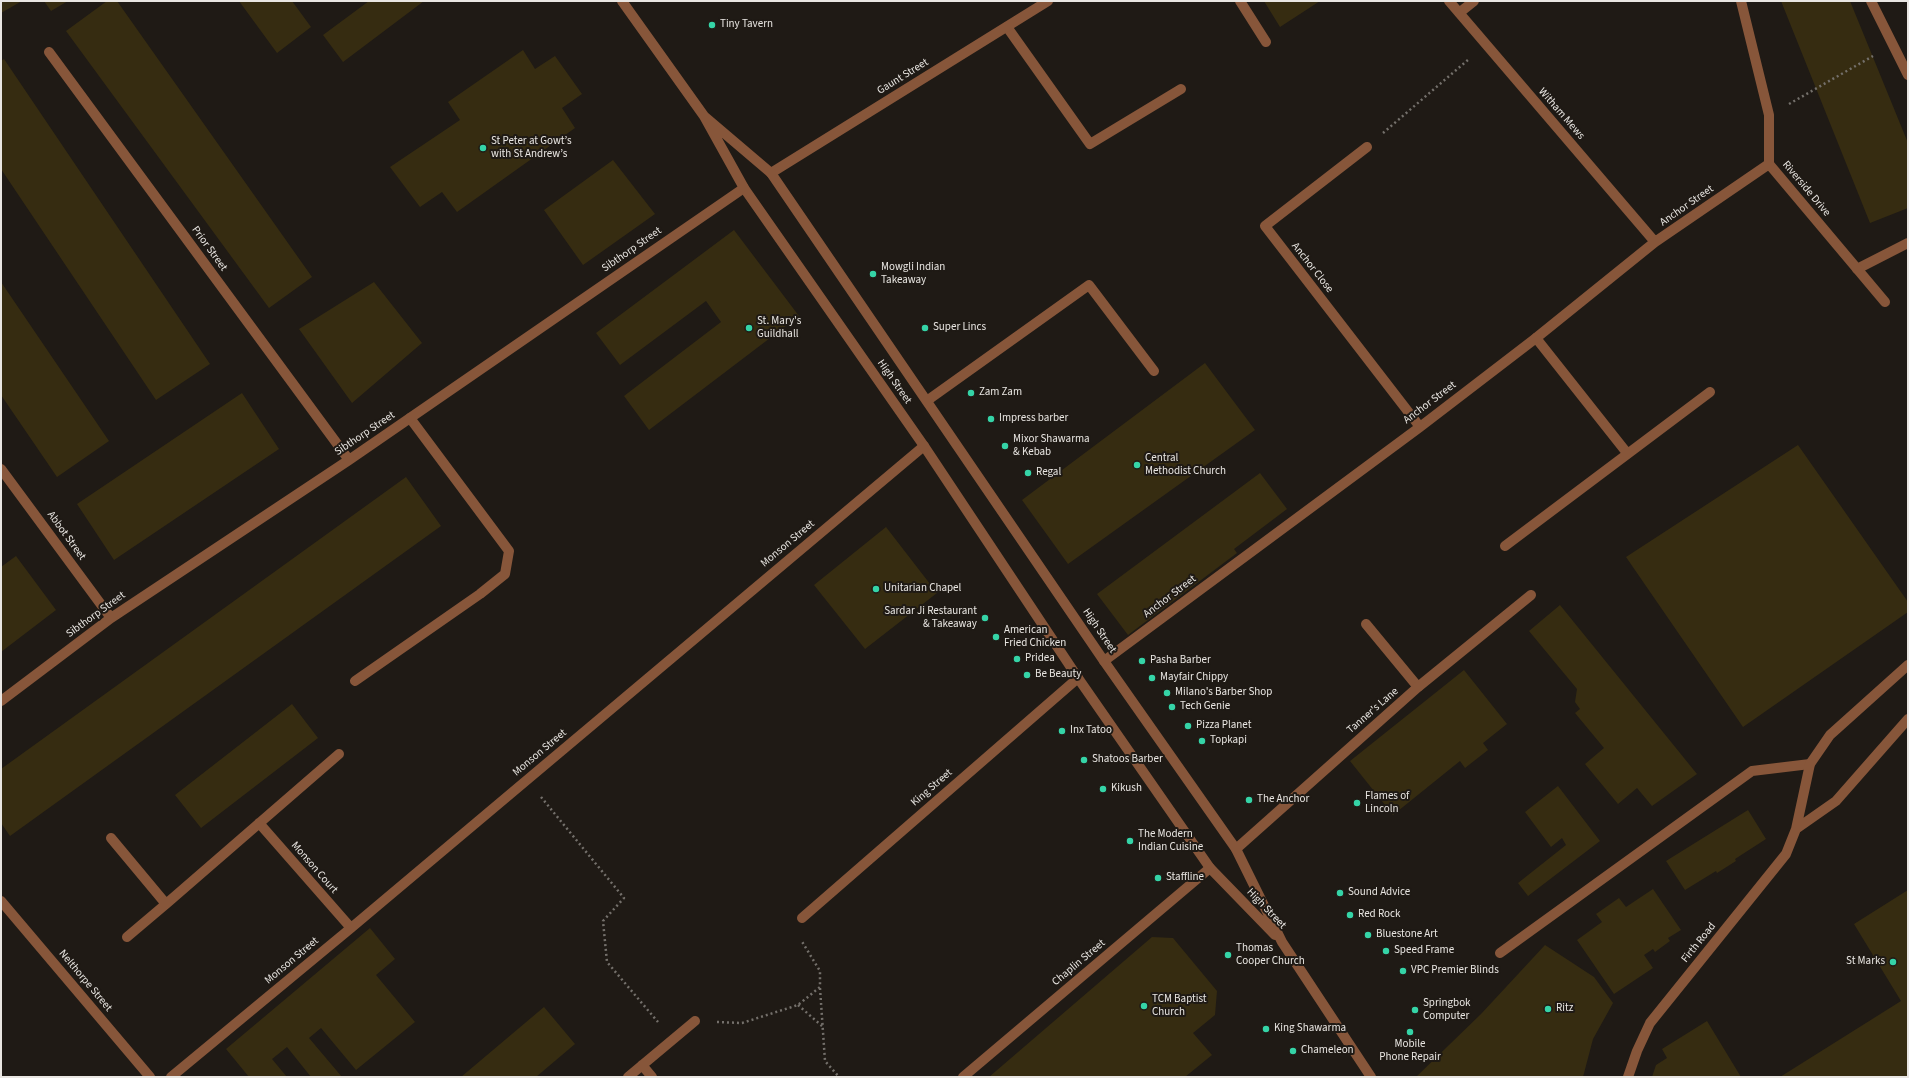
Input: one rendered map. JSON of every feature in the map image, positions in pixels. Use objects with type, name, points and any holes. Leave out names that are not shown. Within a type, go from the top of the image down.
[{"type":"street","points":[[622,1],[704,116]]},
{"type":"street","name":"Gaunt Street","points":[[771,173],[1048,1]]},
{"type":"street","points":[[1240,1],[1266,42]]},
{"type":"street","name":"Witham Mews","points":[[1448,1],[1655,242]]},
{"type":"street","points":[[1459,13],[1474,1]]},
{"type":"street","name":"Riverside Drive","points":[[1741,1],[1769,115],[1769,164],[1885,302]]},
{"type":"street","points":[[1871,1],[1908,75]]},
{"type":"street","points":[[1007,26],[1090,144],[1181,89]]},
{"type":"street","name":"Prior Street","points":[[49,52],[349,460]]},
{"type":"street","name":"High Street","points":[[704,116],[771,173],[928,400],[1104,661],[1236,849],[1282,942]]},
{"type":"street","name":"High Street","points":[[704,116],[744,188],[924,446],[1078,678],[1210,868],[1282,942]]},
{"type":"street","name":"Anchor Close","points":[[1367,147],[1265,226],[1420,427]]},
{"type":"street","name":"Anchor Street","points":[[1104,661],[1420,427],[1536,338],[1655,242],[1769,164]]},
{"type":"street","name":"Sibthorp Street","points":[[1,701],[111,618],[349,460],[744,188]]},
{"type":"street","points":[[1857,269],[1908,243]]},
{"type":"street","points":[[928,400],[1089,285],[1154,371]]},
{"type":"street","points":[[1536,338],[1627,453]]},
{"type":"street","points":[[1505,546],[1710,392]]},
{"type":"street","points":[[355,681],[480,594],[505,574],[510,550],[410,418]]},
{"type":"street","name":"Monson Street","points":[[171,1077],[351,928],[924,446]]},
{"type":"street","name":"Abbot Street","points":[[1,469],[111,618]]},
{"type":"street","name":"Tanner's Lane","points":[[1236,849],[1418,687],[1531,595]]},
{"type":"street","points":[[1366,624],[1418,687]]},
{"type":"street","name":"Firth Road","points":[[1628,1077],[1637,1051],[1650,1023],[1786,854],[1796,829],[1810,764],[1830,736],[1908,665]]},
{"type":"street","name":"King Street","points":[[802,918],[1078,678]]},
{"type":"street","points":[[1796,829],[1836,802],[1908,719]]},
{"type":"street","points":[[127,937],[339,754]]},
{"type":"street","points":[[1500,953],[1752,771],[1810,764]]},
{"type":"street","name":"Monson Court","points":[[259,823],[351,928]]},
{"type":"street","points":[[111,838],[166,904]]},
{"type":"street","name":"Chaplin Street","points":[[963,1077],[1210,868]]},
{"type":"street","name":"Nelthorpe Street","points":[[1,901],[150,1077]]},
{"type":"street","points":[[1282,942],[1371,1077]]},
{"type":"street","points":[[628,1077],[695,1021]]},
{"type":"street","points":[[642,1065],[652,1077]]},
{"type":"path","points":[[1367,147],[1486,44]]},
{"type":"path","points":[[1769,115],[1893,45]]},
{"type":"path","points":[[527,780],[624,898],[603,921],[607,962],[672,1040]]},
{"type":"path","points":[[802,918],[798,936],[820,970],[825,1061],[839,1077]]},
{"type":"path","points":[[695,1021],[742,1023],[798,1005],[820,987]]},
{"type":"path","points":[[798,1005],[822,1026]]},
{"type":"building","points":[[1,1],[22,1],[1,13]]},
{"type":"building","points":[[44,1],[68,1],[51,11]]},
{"type":"building","points":[[107,1],[117,1],[312,277],[269,308],[66,31]]},
{"type":"building","points":[[239,1],[292,1],[311,27],[277,53]]},
{"type":"building","points":[[369,1],[424,1],[343,62],[323,35]]},
{"type":"building","points":[[1264,1],[1320,1],[1280,27]]},
{"type":"building","points":[[1781,1],[1850,1],[1908,143],[1908,208],[1870,223]]},
{"type":"building","name":"St Peter at Gowt’s with St Andrew’s","points":[[523,50],[535,69],[555,56],[582,94],[562,108],[575,128],[457,212],[442,192],[420,207],[390,167],[460,120],[448,102]]},
{"type":"building","points":[[4,59],[210,364],[156,400],[1,169],[1,61]]},
{"type":"building","points":[[613,160],[655,214],[583,265],[544,210]]},
{"type":"building","name":"St. Mary's Guildhall","points":[[734,230],[799,316],[649,430],[624,396],[721,322],[706,301],[620,365],[596,333]]},
{"type":"building","points":[[1,282],[109,441],[57,477],[1,395]]},
{"type":"building","points":[[374,282],[422,343],[352,403],[299,329]]},
{"type":"building","name":"Central Methodist Church","points":[[1205,363],[1255,430],[1068,564],[1022,500]]},
{"type":"building","points":[[242,393],[279,449],[114,560],[77,504]]},
{"type":"building","points":[[1798,445],[1908,602],[1908,612],[1743,727],[1626,557]]},
{"type":"building","points":[[1260,473],[1287,509],[1234,549],[1237,553],[1128,635],[1097,594]]},
{"type":"building","points":[[406,477],[441,526],[10,836],[1,823],[1,769]]},
{"type":"building","name":"Unitarian Chapel","points":[[886,527],[937,593],[865,649],[814,585]]},
{"type":"building","points":[[16,556],[56,610],[1,652],[1,567]]},
{"type":"building","points":[[1560,605],[1697,774],[1652,806],[1637,788],[1618,804],[1585,764],[1604,748],[1575,713],[1580,709],[1575,702],[1577,689],[1529,631]]},
{"type":"building","points":[[1464,670],[1507,724],[1483,743],[1488,750],[1465,768],[1460,761],[1393,815],[1350,761]]},
{"type":"building","points":[[292,704],[318,738],[201,828],[175,795]]},
{"type":"building","points":[[1558,786],[1600,841],[1528,896],[1518,883],[1566,845],[1562,838],[1551,847],[1525,812]]},
{"type":"building","points":[[1748,810],[1766,839],[1735,859],[1736,861],[1717,873],[1716,871],[1685,890],[1666,861]]},
{"type":"building","points":[[1653,889],[1681,930],[1668,938],[1670,941],[1655,952],[1653,949],[1644,955],[1653,968],[1614,994],[1577,940],[1602,922],[1596,914],[1619,898],[1626,907]]},
{"type":"building","name":"St Marks","points":[[1908,890],[1908,1077],[1780,1077],[1901,1001],[1854,924]]},
{"type":"building","points":[[370,928],[395,959],[376,975],[415,1022],[356,1070],[321,1028],[309,1038],[342,1077],[311,1077],[287,1047],[272,1059],[287,1077],[249,1077],[226,1049]]},
{"type":"building","name":"TCM Baptist Church","points":[[1152,937],[1173,938],[1217,991],[1215,1015],[1193,1033],[1212,1055],[1185,1077],[989,1077]]},
{"type":"building","name":"Ritz","points":[[1545,945],[1594,977],[1613,1003],[1593,1039],[1583,1077],[1416,1077],[1481,1014]]},
{"type":"building","points":[[544,1007],[575,1044],[536,1077],[461,1077]]},
{"type":"building","points":[[1707,1021],[1741,1077],[1652,1077],[1656,1065],[1667,1058],[1662,1049]]},
{"type":"place","name":"Tiny Tavern","points":[[712,25]]},
{"type":"place","name":"St Peter at Gowt’s with St Andrew’s","points":[[483,148]]},
{"type":"place","name":"Mowgli Indian Takeaway","points":[[873,274]]},
{"type":"place","name":"St. Mary's Guildhall","points":[[749,328]]},
{"type":"place","name":"Super Lincs","points":[[925,328]]},
{"type":"place","name":"Zam Zam","points":[[971,393]]},
{"type":"place","name":"Impress barber","points":[[991,419]]},
{"type":"place","name":"Mixor Shawarma & Kebab","points":[[1005,446]]},
{"type":"place","name":"Central Methodist Church","points":[[1137,465]]},
{"type":"place","name":"Regal","points":[[1028,473]]},
{"type":"place","name":"Unitarian Chapel","points":[[876,589]]},
{"type":"place","name":"Sardar Ji Restaurant & Takeaway","points":[[985,618]]},
{"type":"place","name":"American Fried Chicken","points":[[996,637]]},
{"type":"place","name":"Pridea","points":[[1017,659]]},
{"type":"place","name":"Pasha Barber","points":[[1142,661]]},
{"type":"place","name":"Be Beauty","points":[[1027,675]]},
{"type":"place","name":"Mayfair Chippy","points":[[1152,678]]},
{"type":"place","name":"Milano's Barber Shop","points":[[1167,693]]},
{"type":"place","name":"Tech Genie","points":[[1172,707]]},
{"type":"place","name":"Pizza Planet","points":[[1188,726]]},
{"type":"place","name":"Inx Tatoo","points":[[1062,731]]},
{"type":"place","name":"Topkapi","points":[[1202,741]]},
{"type":"place","name":"Shatoos Barber","points":[[1084,760]]},
{"type":"place","name":"Kikush","points":[[1103,789]]},
{"type":"place","name":"The Anchor","points":[[1249,800]]},
{"type":"place","name":"Flames of Lincoln","points":[[1357,803]]},
{"type":"place","name":"The Modern Indian Cuisine","points":[[1130,841]]},
{"type":"place","name":"Staffline","points":[[1158,878]]},
{"type":"place","name":"Sound Advice","points":[[1340,893]]},
{"type":"place","name":"Red Rock","points":[[1350,915]]},
{"type":"place","name":"Bluestone Art","points":[[1368,935]]},
{"type":"place","name":"Speed Frame","points":[[1386,951]]},
{"type":"place","name":"Thomas Cooper Church","points":[[1228,955]]},
{"type":"place","name":"St Marks","points":[[1893,962]]},
{"type":"place","name":"VPC Premier Blinds","points":[[1403,971]]},
{"type":"place","name":"TCM Baptist Church","points":[[1144,1006]]},
{"type":"place","name":"Ritz","points":[[1548,1009]]},
{"type":"place","name":"Springbok Computer","points":[[1415,1010]]},
{"type":"place","name":"King Shawarma","points":[[1266,1029]]},
{"type":"place","name":"Mobile Phone Repair","points":[[1410,1032]]},
{"type":"place","name":"Chameleon","points":[[1293,1051]]}]
